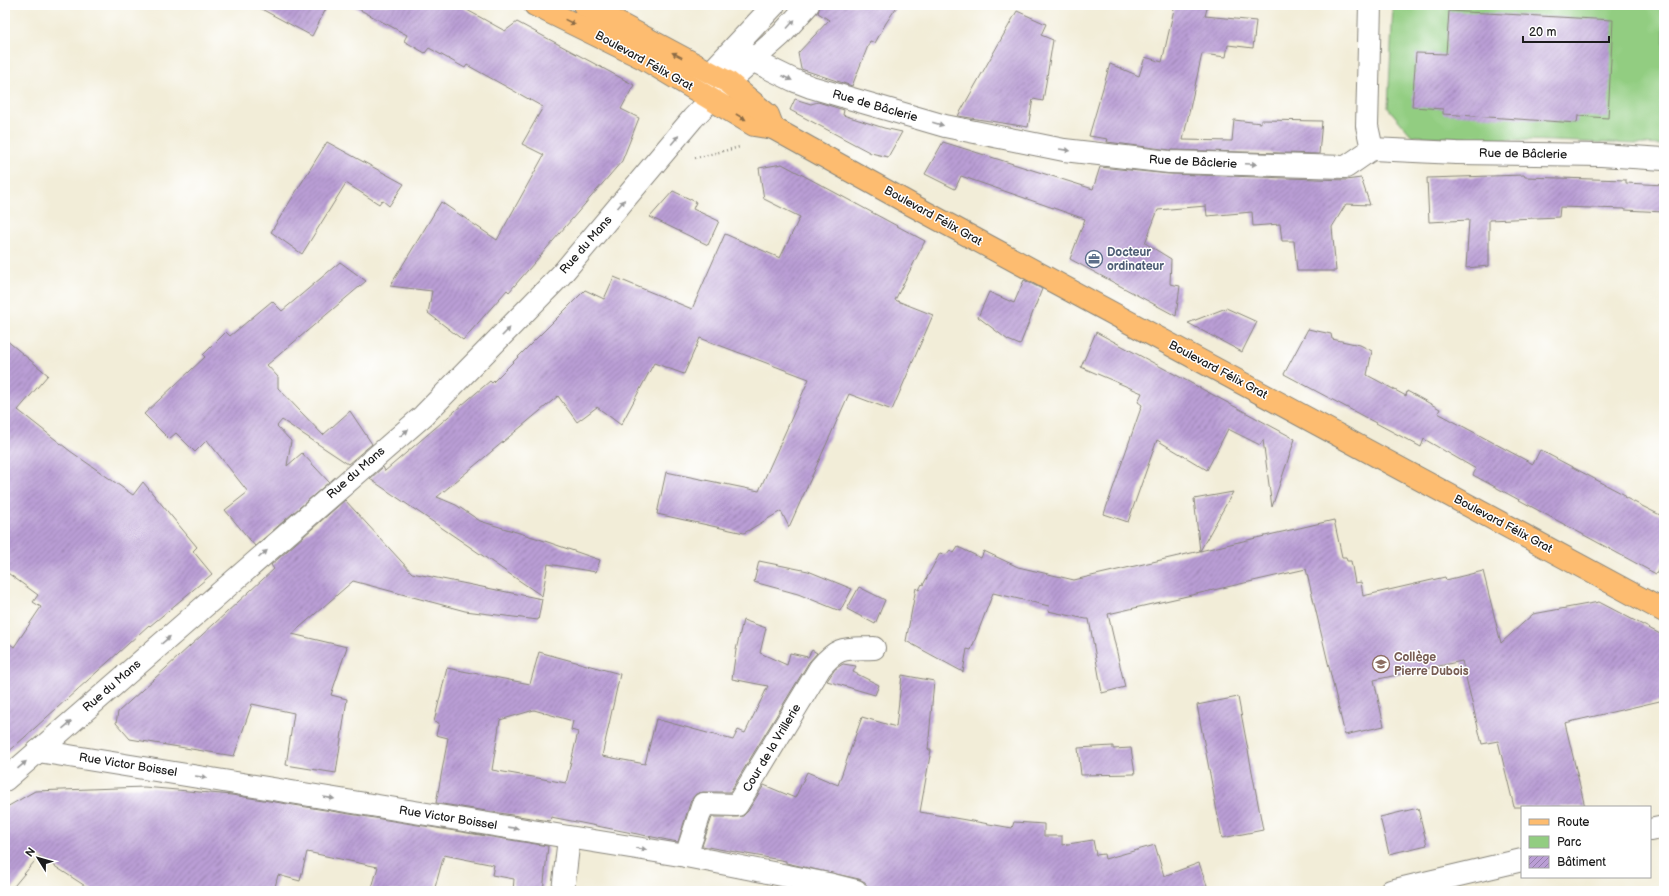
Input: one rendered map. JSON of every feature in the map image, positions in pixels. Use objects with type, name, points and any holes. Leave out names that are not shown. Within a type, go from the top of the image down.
[{"type":"main road","name":"Boulevard Félix Grat","points":[[535,5],[630,51],[754,125],[773,128],[924,212],[1664,611]]},
{"type":"main road","name":"Boulevard Félix Grat","points":[[584,5],[720,78],[768,115],[773,128]]},
{"type":"street","name":"Rue du Mans","points":[[720,78],[737,45],[774,5]]},
{"type":"street","name":"Rue du Mans","points":[[5,780],[423,416],[561,275],[694,118],[703,95],[720,78],[752,60],[781,35],[808,5]]},
{"type":"street","points":[[1370,5],[1367,126],[1372,149]]},
{"type":"street","name":"Rue de Bâclerie","points":[[737,45],[752,60],[811,87],[945,126],[1064,150],[1169,162],[1346,167],[1372,149],[1664,159]]},
{"type":"street","name":"Cour de la Vrillerie","points":[[686,856],[703,804],[737,805],[820,668],[829,657],[840,650],[874,648]]},
{"type":"street","name":"Rue Victor Boissel","points":[[38,751],[686,856],[828,884],[856,891]]},
{"type":"street","points":[[1651,830],[1664,827]]},
{"type":"street","points":[[562,891],[569,838]]},
{"type":"street","points":[[1391,891],[1521,860]]},
{"type":"path","points":[[694,158],[744,146]]},
{"type":"green space","points":[[1393,5],[1664,5],[1664,145],[1412,136],[1388,108]]},
{"type":"building","points":[[254,5],[328,5],[312,36]]},
{"type":"building","points":[[351,5],[458,5],[505,31],[517,22],[634,85],[621,109],[639,118],[622,161],[509,292],[507,290],[463,340],[428,313],[432,291],[390,286],[441,202],[497,240],[544,155],[522,144],[543,107],[467,65],[465,68],[429,48],[425,53],[404,41],[407,35]]},
{"type":"building","points":[[820,5],[898,5],[875,43],[870,41],[852,86],[801,69],[798,53],[829,20],[818,13]]},
{"type":"building","points":[[1175,5],[1208,5],[1205,16],[1256,21],[1253,48],[1228,45],[1226,57],[1202,54],[1183,140],[1232,141],[1234,120],[1261,123],[1261,120],[1322,121],[1319,154],[1170,150],[1107,142],[1108,139],[1089,136],[1110,64],[1139,76],[1145,57],[1162,62]]},
{"type":"building","points":[[1017,11],[1046,24],[1041,35],[1053,40],[1043,101],[1033,99],[1028,127],[958,116]]},
{"type":"building","points":[[1449,11],[1613,20],[1608,118],[1578,116],[1577,123],[1443,114],[1443,109],[1412,107],[1416,53],[1446,54]]},
{"type":"building","points":[[795,99],[811,104],[818,102],[844,110],[843,115],[902,132],[888,157],[871,153],[790,110]]},
{"type":"building","points":[[327,142],[404,184],[389,206],[382,200],[379,204],[346,183],[302,254],[271,232]]},
{"type":"building","points":[[943,142],[1093,189],[1100,167],[1169,174],[1346,180],[1361,178],[1370,205],[1346,204],[1332,227],[1336,271],[1297,271],[1294,241],[1282,241],[1280,224],[1253,226],[1252,212],[1207,216],[1206,206],[1158,210],[1145,243],[1171,259],[1170,284],[1180,286],[1176,316],[1070,259],[1085,219],[961,176],[955,189],[925,174]]},
{"type":"building","points":[[782,164],[925,241],[895,300],[933,315],[892,410],[849,394],[789,527],[781,511],[744,533],[657,514],[666,472],[759,491],[809,379],[700,338],[684,374],[654,363],[621,425],[597,407],[577,422],[558,396],[437,497],[456,505],[480,521],[600,560],[596,572],[548,564],[542,596],[370,479],[383,467],[385,471],[490,381],[492,383],[585,290],[604,299],[614,277],[692,309],[725,234],[780,258],[800,217],[764,199],[759,168]]},
{"type":"building","points":[[1524,175],[1525,177],[1626,180],[1626,183],[1664,185],[1664,212],[1560,207],[1559,217],[1489,220],[1489,266],[1466,268],[1469,220],[1429,222],[1427,178]]},
{"type":"building","points":[[673,191],[696,202],[693,209],[719,221],[708,245],[650,217]]},
{"type":"building","points":[[340,262],[366,281],[267,365],[278,377],[278,388],[323,435],[350,411],[372,444],[348,464],[282,420],[277,426],[291,441],[287,466],[302,453],[329,482],[255,546],[225,510],[248,492],[207,440],[195,452],[176,433],[169,439],[144,414],[205,357],[203,355],[226,332],[230,336],[272,301],[282,311]]},
{"type":"building","points":[[1024,280],[1042,289],[1020,345],[1008,340],[978,317],[989,292],[1014,303]]},
{"type":"building","points":[[1226,308],[1257,322],[1242,352],[1188,323]]},
{"type":"building","points":[[1308,329],[1331,334],[1332,339],[1360,345],[1372,351],[1367,375],[1406,396],[1407,391],[1440,409],[1438,413],[1533,464],[1540,450],[1625,495],[1624,497],[1664,517],[1664,559],[1656,574],[1473,475],[1476,469],[1424,439],[1421,447],[1284,374]]},
{"type":"building","points":[[1096,332],[1295,439],[1272,507],[1263,440],[1260,445],[1228,429],[1207,470],[1157,440],[1128,522],[1104,514],[1142,405],[1138,402],[1142,393],[1081,367]]},
{"type":"building","points":[[5,339],[48,375],[18,410],[70,451],[133,495],[143,482],[197,547],[193,551],[212,574],[150,626],[149,625],[5,755],[5,640],[14,647],[41,607],[33,602],[38,595],[5,571]]},
{"type":"building","points":[[1233,492],[1200,551],[1194,499]]},
{"type":"building","points":[[345,500],[412,573],[542,599],[538,620],[465,611],[353,581],[292,634],[347,647],[331,695],[347,699],[336,773],[286,765],[294,713],[252,704],[234,756],[130,739],[116,723],[118,712],[274,569],[271,565]]},
{"type":"building","points":[[1334,520],[1342,557],[1346,557],[1347,561],[1351,561],[1355,583],[1361,582],[1363,596],[1445,577],[1446,580],[1483,571],[1501,643],[1533,614],[1599,602],[1664,636],[1664,700],[1565,723],[1585,806],[1514,807],[1498,741],[1482,744],[1462,661],[1374,680],[1384,726],[1345,735],[1306,569],[1108,614],[1125,687],[1102,693],[1089,619],[1048,611],[1049,606],[993,593],[971,650],[967,649],[963,672],[906,641],[916,588],[919,590],[922,584],[923,585],[940,553],[946,555],[950,550],[954,553],[958,547],[981,558],[984,551],[1018,567],[1074,580]]},
{"type":"building","points":[[759,561],[808,571],[852,589],[840,611],[798,594],[754,582]]},
{"type":"building","points":[[859,587],[885,600],[875,624],[847,609]]},
{"type":"building","points":[[743,620],[766,628],[760,653],[787,665],[790,653],[808,657],[812,650],[817,653],[809,662],[730,792],[703,792],[696,794],[691,800],[678,842],[551,817],[550,821],[436,803],[448,738],[436,735],[439,723],[434,722],[447,668],[530,684],[539,652],[620,674],[602,756],[645,764],[656,719],[733,740],[738,730],[745,733],[768,686],[732,679],[736,650]],"holes":[[[534,710],[573,721],[571,730],[578,732],[566,783],[492,770],[500,720]]]},
{"type":"building","points":[[843,664],[856,666],[853,672],[879,685],[875,695],[827,681],[835,669]]},
{"type":"building","points":[[902,675],[934,681],[928,750],[931,750],[920,812],[1012,828],[1014,822],[1044,824],[1044,836],[1062,836],[1062,845],[1093,840],[1096,855],[1104,854],[1105,859],[1155,845],[1164,876],[1199,863],[1209,891],[868,891],[865,882],[859,879],[786,863],[786,861],[702,846],[712,817],[743,816],[748,811],[764,785],[795,798],[807,772],[838,785],[862,717],[896,727]]},
{"type":"building","points":[[1238,697],[1263,830],[1222,838],[1197,705]]},
{"type":"building","points":[[1113,746],[1113,749],[1131,748],[1135,774],[1081,775],[1078,748]]},
{"type":"building","points":[[144,787],[232,795],[548,846],[543,891],[513,891],[514,879],[492,875],[494,865],[444,855],[434,891],[371,891],[378,867],[307,852],[300,881],[278,875],[274,891],[93,891],[39,856],[10,891],[5,891],[5,808],[35,791]]},
{"type":"building","points":[[1418,808],[1427,845],[1389,854],[1380,817]]},
{"type":"place","name":"Docteur ordinateur","points":[[1094,259]]},
{"type":"place","name":"Collège Pierre Dubois","points":[[1381,664]]}]
